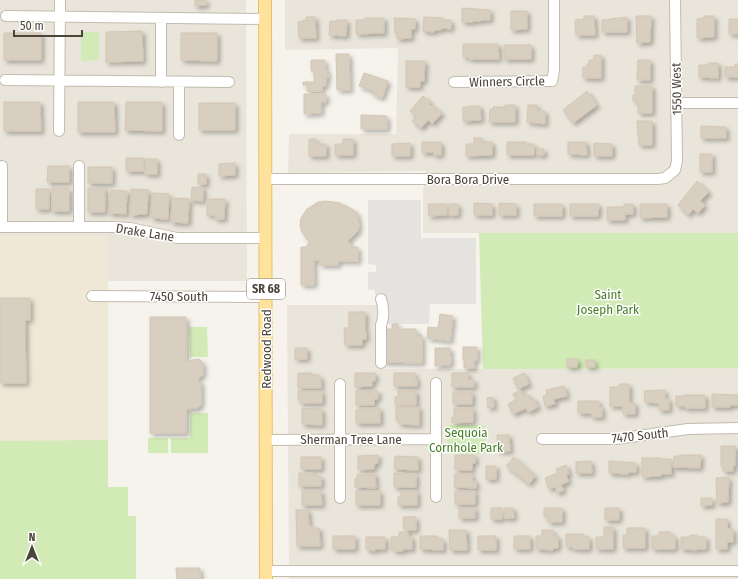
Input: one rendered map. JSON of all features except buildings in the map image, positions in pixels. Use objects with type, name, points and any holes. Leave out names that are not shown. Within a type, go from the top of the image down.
[{"type":"main road","name":"Redwood Road","points":[[266,0],[266,575]]},
{"type":"street","points":[[59,131],[60,0]]},
{"type":"street","name":"Winners Circle","points":[[454,82],[552,81],[554,70],[554,0]]},
{"type":"street","name":"1550 West","points":[[670,175],[675,170],[676,162],[675,0]]},
{"type":"street","points":[[6,16],[266,19]]},
{"type":"street","points":[[160,18],[161,82]]},
{"type":"street","points":[[5,80],[229,82]]},
{"type":"street","points":[[178,82],[179,135]]},
{"type":"street","points":[[676,103],[738,103]]},
{"type":"street","points":[[1,227],[2,166]]},
{"type":"street","points":[[79,166],[79,227]]},
{"type":"street","name":"Bora Bora Drive","points":[[266,179],[658,179],[670,175]]},
{"type":"street","name":"Drake Lane","points":[[1,227],[120,227],[177,238],[266,238]]},
{"type":"street","name":"7450 South","points":[[92,296],[266,297]]},
{"type":"street","points":[[381,299],[383,304],[383,321],[381,325],[381,363]]},
{"type":"street","points":[[436,383],[436,497]]},
{"type":"street","points":[[340,384],[340,498]]},
{"type":"street","name":"7470 South","points":[[542,439],[616,439],[688,429],[738,428]]},
{"type":"street","name":"Sherman Tree Lane","points":[[266,440],[436,439]]},
{"type":"street","points":[[266,575],[738,571]]},
{"type":"shaded area","points":[[0,0],[246,0],[247,281],[108,281],[108,236],[0,236]]},
{"type":"shaded area","points":[[285,0],[738,0],[738,233],[423,233],[423,190],[426,171],[288,173],[289,134],[396,134],[398,48],[285,50]]},
{"type":"shaded area","points":[[368,200],[421,200],[421,238],[476,238],[476,304],[430,304],[429,324],[385,324],[385,295],[375,295],[375,290],[368,290],[368,272],[376,272],[376,265],[368,264]]},
{"type":"shaded area","points":[[0,236],[108,236],[108,487],[128,487],[128,516],[136,516],[136,579],[0,579]]},
{"type":"shaded area","points":[[287,305],[377,305],[378,369],[738,368],[738,579],[289,579]]},
{"type":"green space","points":[[81,32],[99,32],[99,60],[81,61]]},
{"type":"green space","name":"Saint Joseph Park","points":[[479,233],[738,233],[738,368],[483,369]]},
{"type":"green space","points":[[189,327],[207,327],[208,357],[190,357]]},
{"type":"green space","points":[[190,413],[208,413],[208,453],[171,453],[171,438],[190,438]]},
{"type":"green space","name":"Sequoia Cornhole Park","points":[[447,425],[485,425],[485,454],[447,454]]},
{"type":"green space","points":[[148,438],[168,438],[168,453],[148,453]]},
{"type":"green space","points":[[108,440],[108,487],[128,487],[128,516],[136,516],[136,579],[0,579],[0,441]]}]
